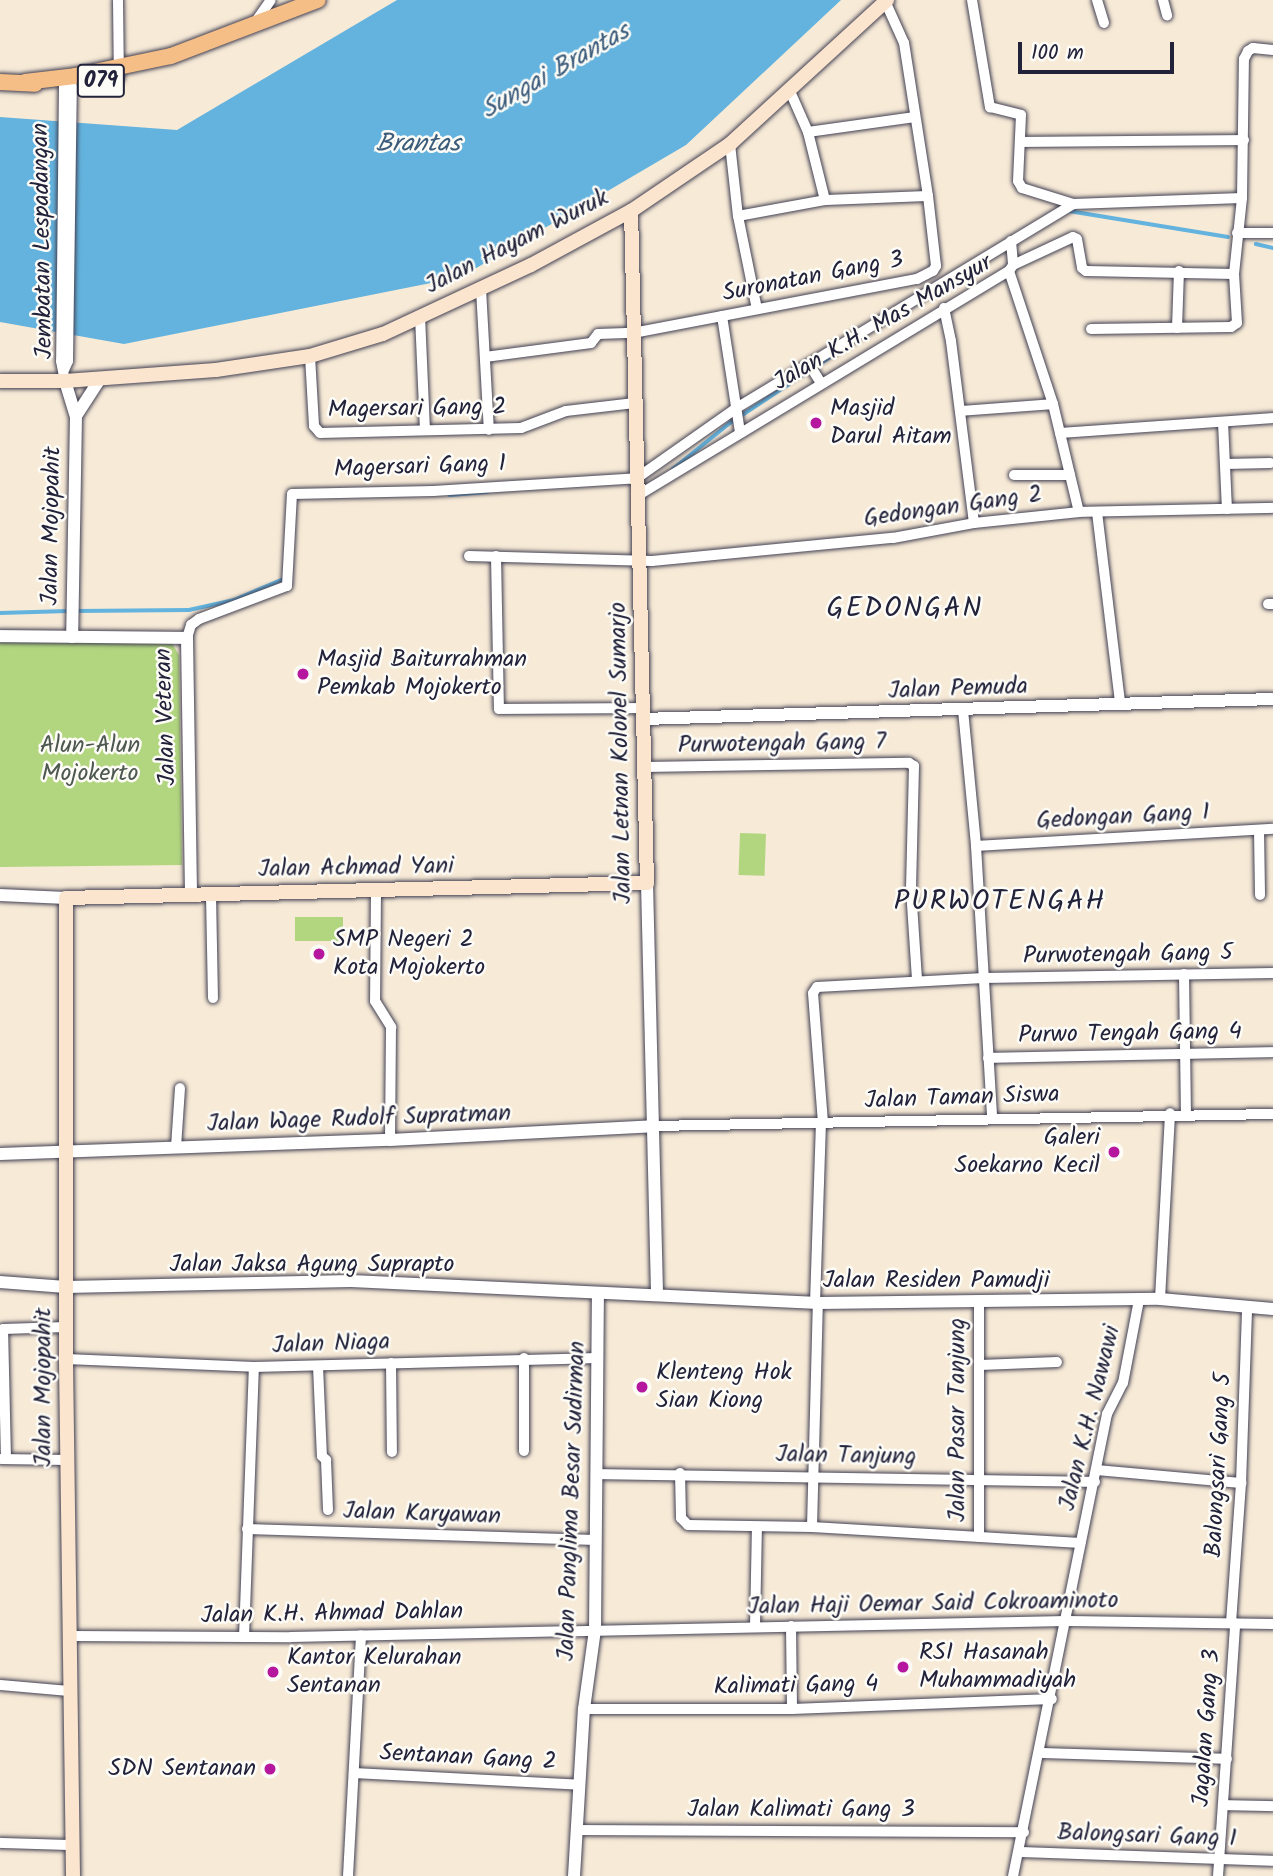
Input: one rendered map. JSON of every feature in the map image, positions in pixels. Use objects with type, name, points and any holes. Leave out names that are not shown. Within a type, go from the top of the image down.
[{"type":"main road","name":"079","points":[[25,82],[68,90],[318,0]]},
{"type":"main road","name":"Jalan Hayam Wuruk","points":[[0,381],[64,368],[100,379],[310,360],[383,334],[481,289],[631,211],[730,144],[886,1]]},
{"type":"main road","name":"079","points":[[0,82],[118,73]]},
{"type":"main road","name":"Jalan Letnan Kolonel Sumarjo","points":[[631,211],[634,333],[630,404],[633,479],[638,495],[647,883]]},
{"type":"main road","name":"Jalan Achmad Yani","points":[[66,898],[647,883]]},
{"type":"main road","name":"Jalan Mojopahit","points":[[66,898],[66,1359],[73,1876]]},
{"type":"street","points":[[118,0],[118,73]]},
{"type":"street","points":[[253,24],[271,0]]},
{"type":"street","points":[[973,0],[990,107],[1021,115],[1018,181],[1022,188],[1073,204],[1242,198]]},
{"type":"street","points":[[1097,0],[1104,23]]},
{"type":"street","points":[[1163,0],[1167,15]]},
{"type":"street","name":"Suronatan Gang 3","points":[[485,358],[591,343],[598,334],[634,333],[928,275],[936,266],[929,196],[904,43],[886,1]]},
{"type":"street","points":[[1091,329],[1235,326],[1239,319],[1234,274],[1242,198],[1246,54],[1253,48],[1273,50]]},
{"type":"street","points":[[789,89],[808,132],[825,200]]},
{"type":"street","name":"Jembatan Lespadangan","points":[[64,368],[68,90]]},
{"type":"street","points":[[808,132],[915,117]]},
{"type":"street","points":[[1021,142],[1244,140]]},
{"type":"street","points":[[730,144],[738,216],[757,309]]},
{"type":"street","points":[[738,216],[825,200],[929,196]]},
{"type":"street","points":[[633,479],[735,411],[811,368],[1073,204]]},
{"type":"street","points":[[1237,233],[1273,233]]},
{"type":"street","points":[[1011,241],[1011,268],[1075,237],[1084,270],[1234,274]]},
{"type":"street","name":"Jalan K.H. Mas Mansyur","points":[[638,495],[739,429],[821,383],[1011,268],[1053,404],[1079,512]]},
{"type":"street","points":[[1177,328],[1179,271]]},
{"type":"street","points":[[481,289],[488,430]]},
{"type":"street","points":[[944,308],[974,523]]},
{"type":"street","points":[[420,316],[425,430]]},
{"type":"street","points":[[722,316],[739,429]]},
{"type":"street","name":"Magersari Gang 2","points":[[310,360],[316,432],[528,427],[566,411],[630,404]]},
{"type":"street","name":"Jalan Mojopahit","points":[[64,368],[76,416],[72,637]]},
{"type":"street","points":[[811,368],[821,383]]},
{"type":"street","name":"Jalan Mojopahit","points":[[76,416],[100,379]]},
{"type":"street","points":[[960,411],[1053,404]]},
{"type":"street","points":[[1060,433],[1273,418]]},
{"type":"street","points":[[1223,422],[1227,509]]},
{"type":"street","points":[[1225,464],[1270,463]]},
{"type":"street","points":[[1014,475],[1070,475]]},
{"type":"street","name":"Magersari Gang 1","points":[[189,631],[199,619],[287,586],[290,577],[289,501],[292,494],[433,491],[633,479]]},
{"type":"street","name":"Gedongan Gang 2","points":[[469,556],[652,561],[894,538],[974,523],[1079,512],[1273,508]]},
{"type":"street","points":[[1097,512],[1120,704]]},
{"type":"street","points":[[496,556],[499,709],[643,713]]},
{"type":"street","name":"Jalan Veteran","points":[[0,636],[72,637],[189,631],[191,895]]},
{"type":"street","name":"Jalan Pemuda","points":[[643,713],[963,709],[1273,699]]},
{"type":"street","points":[[963,709],[976,846],[992,1119]]},
{"type":"street","name":"Purwotengah Gang 7","points":[[644,767],[909,763],[914,766],[911,889],[917,980]]},
{"type":"street","name":"Gedongan Gang 1","points":[[976,846],[1273,829]]},
{"type":"street","points":[[1259,830],[1260,895]]},
{"type":"street","name":"Jalan Letnan Kolonel Sumarjo","points":[[647,883],[657,1295]]},
{"type":"street","points":[[376,891],[375,1001],[391,1027],[390,1140]]},
{"type":"street","points":[[0,895],[66,898]]},
{"type":"street","points":[[211,895],[213,998]]},
{"type":"street","points":[[1184,974],[1186,1113]]},
{"type":"street","name":"Purwotengah Gang 5","points":[[822,1123],[814,989],[917,980],[1273,974]]},
{"type":"street","name":"Purwo Tengah Gang 4","points":[[988,1058],[1273,1052]]},
{"type":"street","points":[[176,1147],[180,1088]]},
{"type":"street","points":[[1160,1299],[1170,1113]]},
{"type":"street","name":"Jalan Taman Siswa","points":[[653,1126],[1170,1113],[1273,1114]]},
{"type":"street","points":[[812,1527],[822,1123]]},
{"type":"street","name":"Jalan Wage Rudolf Supratman","points":[[0,1154],[390,1140],[653,1126]]},
{"type":"street","name":"Jalan Jaksa Agung Suprapto","points":[[0,1282],[66,1287],[351,1281],[598,1293]]},
{"type":"street","name":"Jalan Residen Pamudji","points":[[598,1293],[816,1303],[1160,1299],[1273,1309]]},
{"type":"street","name":"Jalan Panglima Besar Sudirman","points":[[574,1876],[584,1709],[594,1630],[598,1293]]},
{"type":"street","name":"Jalan K.H. Nawawi","points":[[1013,1876],[1052,1699],[1107,1414],[1123,1383],[1139,1300]]},
{"type":"street","name":"Jalan Pasar Tanjung","points":[[979,1303],[979,1536]]},
{"type":"street","name":"Balongsari Gang 5","points":[[1233,1624],[1247,1308]]},
{"type":"street","points":[[66,1326],[6,1327],[2,1332],[1,1347],[3,1459],[67,1460]]},
{"type":"street","name":"Jalan Niaga","points":[[66,1359],[254,1367],[597,1358]]},
{"type":"street","points":[[524,1359],[524,1451]]},
{"type":"street","points":[[980,1365],[1057,1362]]},
{"type":"street","points":[[391,1363],[392,1452]]},
{"type":"street","points":[[318,1366],[322,1456],[326,1460],[328,1510]]},
{"type":"street","points":[[244,1637],[254,1367]]},
{"type":"street","points":[[1096,1470],[1241,1483]]},
{"type":"street","points":[[680,1473],[681,1518],[684,1524],[812,1527],[1081,1543]]},
{"type":"street","name":"Jalan Tanjung","points":[[596,1474],[680,1473],[1095,1482]]},
{"type":"street","points":[[755,1627],[757,1527]]},
{"type":"street","name":"Jalan Karyawan","points":[[247,1530],[596,1540]]},
{"type":"street","name":"Jalan Haji Oemar Said Cokroaminoto","points":[[594,1630],[1066,1621],[1273,1624]]},
{"type":"street","name":"Jagalan Gang 3","points":[[1218,1876],[1233,1624]]},
{"type":"street","points":[[791,1626],[792,1709]]},
{"type":"street","name":"Jalan K.H. Ahmad Dahlan","points":[[71,1636],[244,1637],[594,1630]]},
{"type":"street","points":[[348,1876],[361,1635]]},
{"type":"street","points":[[0,1685],[70,1692]]},
{"type":"street","name":"Kalimati Gang 4","points":[[584,1709],[792,1709],[1052,1699]]},
{"type":"street","points":[[1040,1753],[1227,1759]]},
{"type":"street","name":"Sentanan Gang 2","points":[[354,1773],[580,1785]]},
{"type":"street","points":[[1224,1805],[1273,1806]]},
{"type":"street","name":"Jalan Kalimati Gang 3","points":[[578,1830],[1024,1832]]},
{"type":"street","points":[[0,1843],[72,1845]]},
{"type":"street","name":"Balongsari Gang 1","points":[[1019,1852],[1273,1860]]},
{"type":"green space","name":"Alun-Alun Mojokerto","points":[[0,643],[172,643],[179,655],[182,865],[0,867]]},
{"type":"green space","points":[[740,833],[766,834],[765,876],[739,875]]},
{"type":"green space","points":[[295,917],[343,917],[343,941],[295,941]]},
{"type":"water","name":"Brantas","points":[[397,0],[841,0],[686,145],[461,277],[124,344],[0,322],[0,117],[177,130]]},
{"type":"waterway","points":[[1069,211],[1228,237]]},
{"type":"waterway","points":[[1256,244],[1273,248]]},
{"type":"waterway","points":[[673,469],[730,423],[838,352]]},
{"type":"waterway","points":[[450,495],[488,492]]},
{"type":"waterway","points":[[76,611],[189,610],[234,600],[286,578]]},
{"type":"waterway","points":[[0,613],[68,611]]},
{"type":"place","name":"Masjid Darul Aitam","points":[[816,423]]},
{"type":"place","name":"Masjid Baiturrahman Pemkab Mojokerto","points":[[303,674]]},
{"type":"place","name":"SMP Negeri 2 Kota Mojokerto","points":[[319,954]]},
{"type":"place","name":"Galeri Soekarno Kecil","points":[[1114,1152]]},
{"type":"place","name":"Klenteng Hok Sian Kiong","points":[[642,1387]]},
{"type":"place","name":"RSI Hasanah Muhammadiyah","points":[[903,1667]]},
{"type":"place","name":"Kantor Kelurahan Sentanan","points":[[273,1672]]},
{"type":"place","name":"SDN Sentanan","points":[[270,1769]]},
{"type":"district","name":"GEDONGAN","points":[[905,609]]},
{"type":"district","name":"PURWOTENGAH","points":[[1000,902]]},
{"type":"water label","name":"Sungai Brantas","points":[[556,72]]}]
